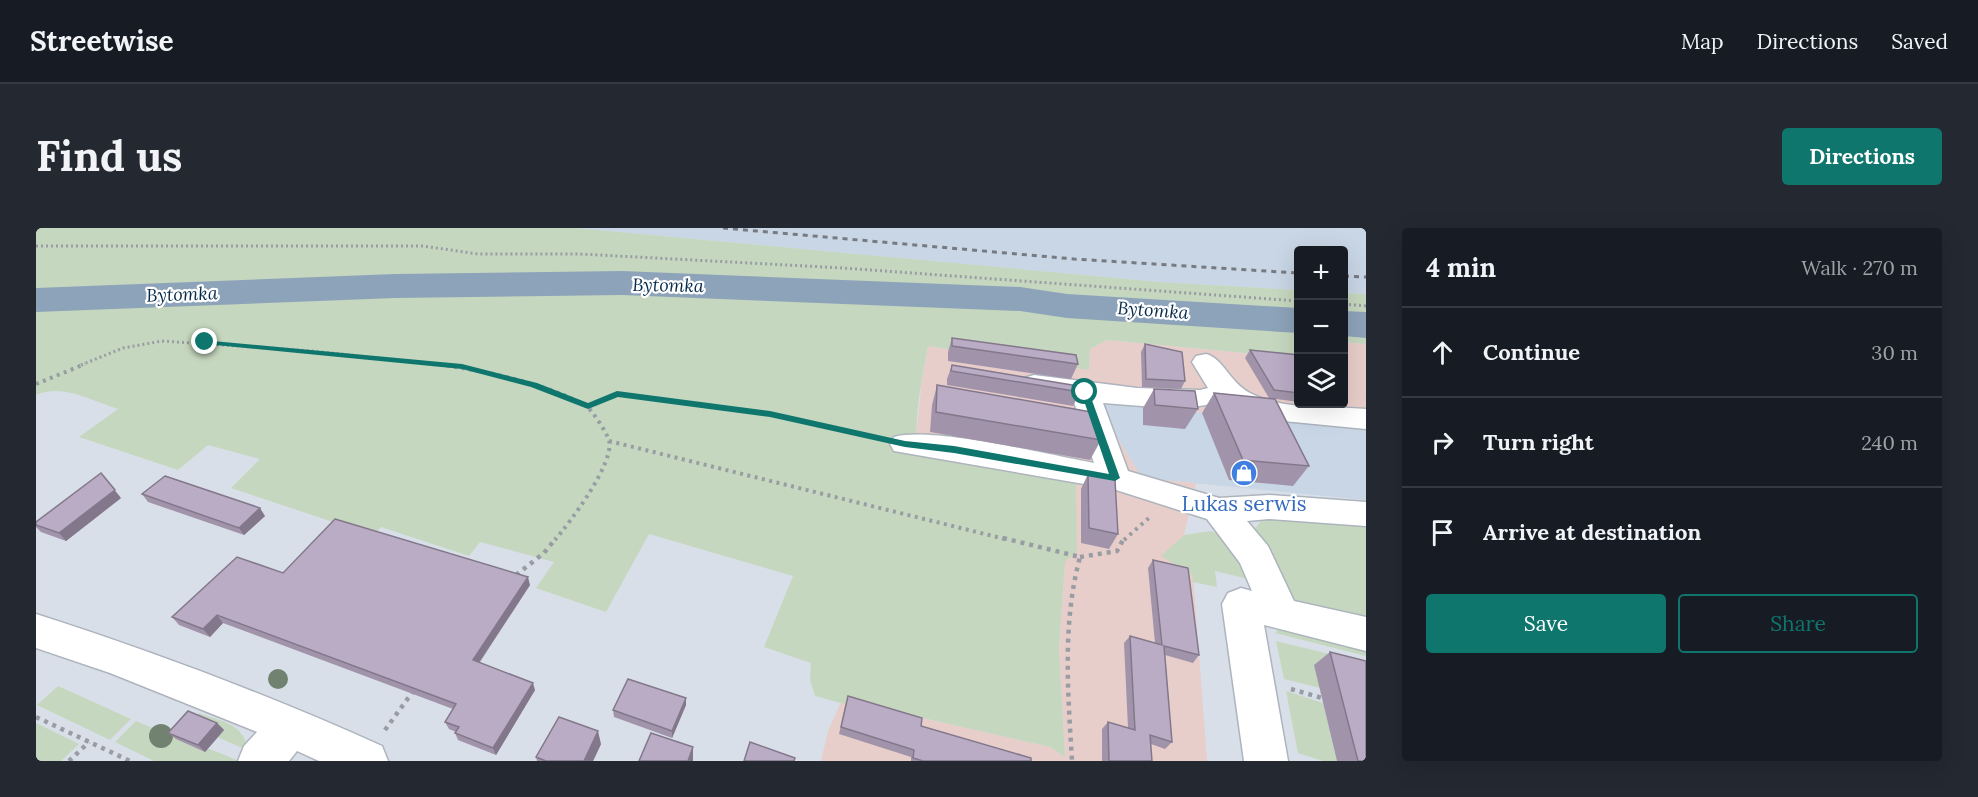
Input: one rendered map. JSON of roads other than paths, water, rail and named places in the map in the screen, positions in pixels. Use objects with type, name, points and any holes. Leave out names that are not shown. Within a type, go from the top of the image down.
[{"type":"street","points":[[1206,362],[1225,390],[1246,403],[1285,413],[1366,419]]},
{"type":"street","points":[[1007,380],[1085,392],[1189,401],[1208,400],[1225,390]]},
{"type":"street","points":[[1085,392],[1115,478]]},
{"type":"street","points":[[1045,413],[1095,422]]},
{"type":"street","points":[[905,444],[954,449],[1115,478],[1219,510],[1269,507],[1366,514]]},
{"type":"street","points":[[1219,510],[1255,556],[1281,613]]},
{"type":"street","points":[[1266,761],[1241,604],[1366,634]]},
{"type":"street","points":[[36,631],[120,659],[291,726],[364,760]]},
{"type":"street","points":[[260,761],[291,726]]},
{"type":"waterway","name":"Bytomka","points":[[36,300],[395,286],[622,283],[1020,299],[1067,306],[1294,321]]},
{"type":"waterway","name":"Bytomka","points":[[1348,324],[1366,325]]},
{"type":"railway","points":[[723,228],[1074,259],[1294,273]]},
{"type":"railway","points":[[1348,276],[1366,277]]},
{"type":"place","name":"Lukas serwis","points":[[1244,473]]}]
